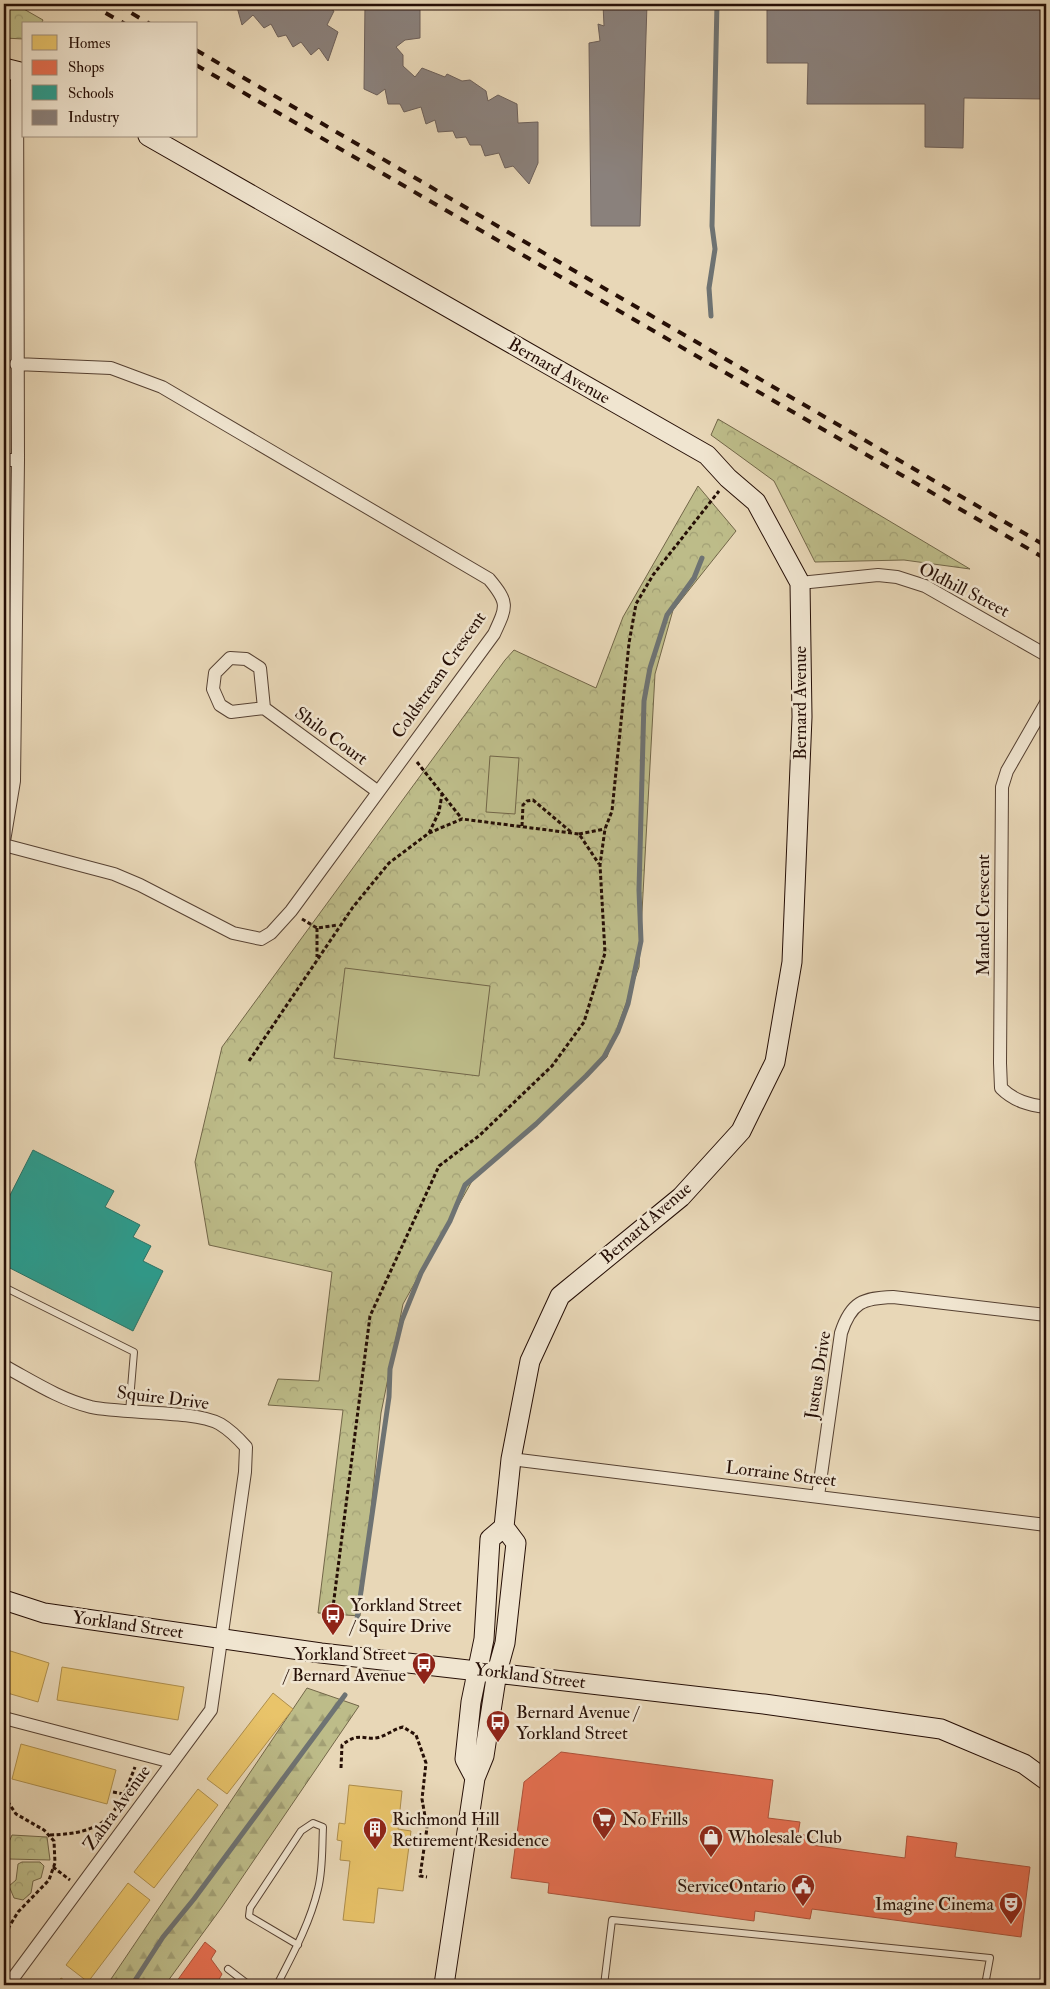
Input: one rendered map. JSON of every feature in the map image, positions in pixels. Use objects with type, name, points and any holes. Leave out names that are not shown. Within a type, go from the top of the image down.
[{"type":"street","points":[[4,841],[14,781],[18,460],[15,70]]},
{"type":"street","name":"Bernard Avenue","points":[[151,138],[707,456],[728,478],[756,502],[800,583],[802,717],[792,962],[775,1062],[741,1131],[681,1197],[560,1296],[530,1361],[511,1458],[504,1526]]},
{"type":"street","name":"Coldstream Crescent","points":[[4,845],[114,874],[140,885],[233,933],[261,939],[271,933],[291,911],[407,750],[494,634],[506,605],[504,596],[489,579],[162,387],[111,368],[16,364]]},
{"type":"street","points":[[4,460],[18,460]]},
{"type":"street","name":"Oldhill Street","points":[[800,583],[878,575],[897,577],[924,586],[1046,655]]},
{"type":"street","points":[[230,658],[246,659],[260,668],[264,708],[231,712],[220,705],[213,689],[215,673],[230,658]]},
{"type":"street","name":"Mandel Crescent","points":[[1046,703],[1007,771],[1002,787],[1000,1062],[1002,1088],[1009,1096],[1029,1105],[1046,1107]]},
{"type":"street","name":"Shilo Court","points":[[264,708],[377,792]]},
{"type":"street","name":"Justus Drive","points":[[818,1496],[841,1333],[846,1319],[856,1304],[873,1298],[893,1297],[1046,1315]]},
{"type":"street","name":"Squire Drive","points":[[4,1366],[61,1397],[91,1407],[190,1417],[218,1423],[237,1437],[246,1447],[245,1472],[222,1638]]},
{"type":"street","name":"Lorraine Street","points":[[511,1458],[1046,1525]]},
{"type":"street","points":[[444,1985],[475,1778],[484,1756],[497,1672],[505,1642],[516,1543],[504,1526],[490,1540],[484,1640],[477,1670],[465,1759],[475,1778]]},
{"type":"street","name":"Yorkland Street","points":[[4,1600],[44,1613],[321,1653],[764,1704],[941,1729],[1024,1764],[1046,1780]]},
{"type":"street","name":"Zahra Avenue","points":[[8,1985],[210,1710],[222,1638]]},
{"type":"street","points":[[4,1718],[172,1762]]},
{"type":"lane","points":[[4,1287],[134,1352],[129,1412]]},
{"type":"lane","points":[[277,1985],[298,1946],[319,1888],[323,1827],[312,1823],[301,1831],[250,1908],[249,1916],[298,1946]]},
{"type":"lane","points":[[604,1985],[612,1920],[990,1958],[985,1985]]},
{"type":"lane","points":[[228,1969],[249,1985]]},
{"type":"path","points":[[331,1623],[370,1316],[439,1166],[480,1135],[552,1066],[584,1022],[605,953],[600,864],[605,829],[612,811],[629,643],[636,604],[653,575],[704,513],[728,478]]},
{"type":"path","points":[[407,750],[462,818]]},
{"type":"path","points":[[429,833],[439,812],[442,793]]},
{"type":"path","points":[[522,826],[523,805],[527,801],[533,800],[571,832]]},
{"type":"path","points":[[249,1061],[339,925],[388,863],[429,833],[462,818],[579,834],[605,829]]},
{"type":"path","points":[[579,834],[600,864]]},
{"type":"path","points":[[291,911],[317,928],[339,925]]},
{"type":"path","points":[[317,928],[317,957]]},
{"type":"path","points":[[341,1768],[342,1745],[352,1737],[380,1737],[392,1729],[403,1727],[416,1735],[426,1763],[422,1799],[427,1828],[420,1876],[427,1877]]},
{"type":"path","points":[[49,1835],[78,1834],[95,1828],[112,1813],[124,1794],[138,1753]]},
{"type":"path","points":[[113,1792],[124,1794]]},
{"type":"path","points":[[4,1796],[16,1814],[44,1830],[54,1841],[54,1867],[50,1880],[18,1912],[9,1927],[4,1950]]},
{"type":"path","points":[[54,1867],[80,1888]]},
{"type":"green space","points":[[4,4],[15,4],[43,20],[42,22],[22,22],[22,39],[4,38]]},
{"type":"green space","points":[[718,419],[970,569],[904,560],[815,562],[774,481],[711,435]]},
{"type":"green space","points":[[698,486],[736,531],[673,610],[655,674],[639,967],[607,1057],[550,1110],[476,1174],[403,1304],[381,1413],[360,1616],[318,1613],[343,1410],[268,1405],[278,1379],[319,1381],[332,1272],[209,1245],[195,1162],[222,1047],[514,650],[596,688],[623,617]]},
{"type":"green space","points":[[490,756],[519,758],[515,814],[486,812]]},
{"type":"green space","points":[[345,968],[490,986],[479,1076],[334,1058]]},
{"type":"green space","points":[[307,1688],[359,1706],[222,1907],[165,1985],[107,1985]]},
{"type":"green space","points":[[12,1835],[47,1837],[50,1860],[9,1859],[6,1849]]},
{"type":"green space","points":[[22,1862],[40,1862],[44,1866],[41,1878],[33,1881],[31,1893],[23,1900],[14,1898],[9,1886],[16,1880],[18,1864]]},
{"type":"building: Homes","points":[[4,1649],[49,1663],[38,1702],[4,1692]]},
{"type":"building: Homes","points":[[62,1667],[184,1687],[178,1720],[57,1700]]},
{"type":"building: Homes","points":[[273,1693],[293,1709],[227,1794],[207,1779]]},
{"type":"building: Homes","points":[[21,1744],[116,1770],[107,1804],[12,1779]]},
{"type":"building: Homes","name":"Richmond Hill Retirement Residence","points":[[349,1785],[402,1791],[398,1829],[411,1831],[403,1891],[378,1888],[374,1923],[343,1920],[350,1861],[340,1860],[342,1841],[337,1840],[339,1823],[345,1824]]},
{"type":"building: Homes","points":[[198,1789],[218,1805],[154,1888],[134,1872]]},
{"type":"building: Homes","points":[[128,1883],[150,1900],[88,1982],[66,1965]]},
{"type":"building: Homes","points":[[61,1978],[72,1985],[56,1985]]},
{"type":"building: Shops","points":[[561,1752],[773,1780],[768,1818],[800,1822],[798,1834],[812,1836],[811,1845],[905,1858],[907,1836],[957,1843],[955,1857],[1030,1867],[1021,1937],[812,1909],[810,1919],[755,1911],[754,1921],[548,1893],[549,1883],[511,1878],[524,1782]]},
{"type":"building: Shops","points":[[205,1942],[216,1951],[211,1959],[222,1974],[216,1985],[174,1985]]},
{"type":"building: Schools","points":[[33,1150],[114,1191],[105,1207],[140,1225],[133,1237],[151,1246],[143,1261],[163,1271],[133,1331],[4,1265],[4,1207]]},
{"type":"building: Industry","points":[[226,4],[323,4],[334,11],[327,25],[338,32],[328,61],[319,48],[311,55],[301,42],[293,47],[286,35],[278,37],[271,24],[264,28],[253,15],[242,25],[237,7],[227,8]]},
{"type":"building: Industry","points":[[365,4],[420,4],[420,38],[405,40],[396,47],[403,55],[403,66],[415,77],[422,68],[445,77],[447,74],[462,81],[470,80],[486,91],[488,101],[498,95],[517,104],[518,123],[538,122],[538,163],[529,184],[513,166],[505,168],[499,153],[485,156],[481,145],[470,145],[466,137],[456,138],[453,131],[438,132],[435,120],[426,124],[421,107],[404,112],[400,104],[388,104],[385,89],[377,95],[364,89]]},
{"type":"building: Industry","points":[[501,4],[583,4],[583,5],[503,5]]},
{"type":"building: Industry","points":[[603,4],[647,4],[640,226],[591,226],[589,43],[600,41],[598,24],[604,26]]},
{"type":"building: Industry","points":[[767,4],[1046,4],[1046,99],[964,98],[963,148],[925,147],[925,104],[807,104],[808,63],[767,63]]},
{"type":"waterway","points":[[711,316],[709,288],[715,249],[712,226],[717,4]]},
{"type":"waterway","points":[[357,1619],[389,1397],[390,1369],[402,1320],[421,1273],[450,1221],[465,1185],[536,1124],[604,1057],[618,1031],[628,1004],[641,941],[639,890],[644,701],[650,668],[667,615],[694,578],[702,558]]},
{"type":"waterway","points":[[132,1985],[163,1937],[194,1899],[345,1695]]},
{"type":"railway","points":[[90,4],[122,22]]},
{"type":"railway","points":[[116,4],[147,22]]},
{"type":"railway","points":[[198,51],[1046,546]]},
{"type":"railway","points":[[198,66],[1046,559]]},
{"type":"place","name":"Yorkland Street / Squire Drive","points":[[333,1636]]},
{"type":"place","name":"Yorkland Street / Bernard Avenue","points":[[424,1685]]},
{"type":"place","name":"Bernard Avenue / Yorkland Street","points":[[498,1743]]},
{"type":"place","name":"No Frills","points":[[604,1840]]},
{"type":"place","name":"Richmond Hill Retirement Residence","points":[[375,1850]]},
{"type":"place","name":"Wholesale Club","points":[[711,1858]]},
{"type":"place","name":"ServiceOntario","points":[[803,1907]]},
{"type":"place","name":"Imagine Cinema","points":[[1011,1925]]}]
